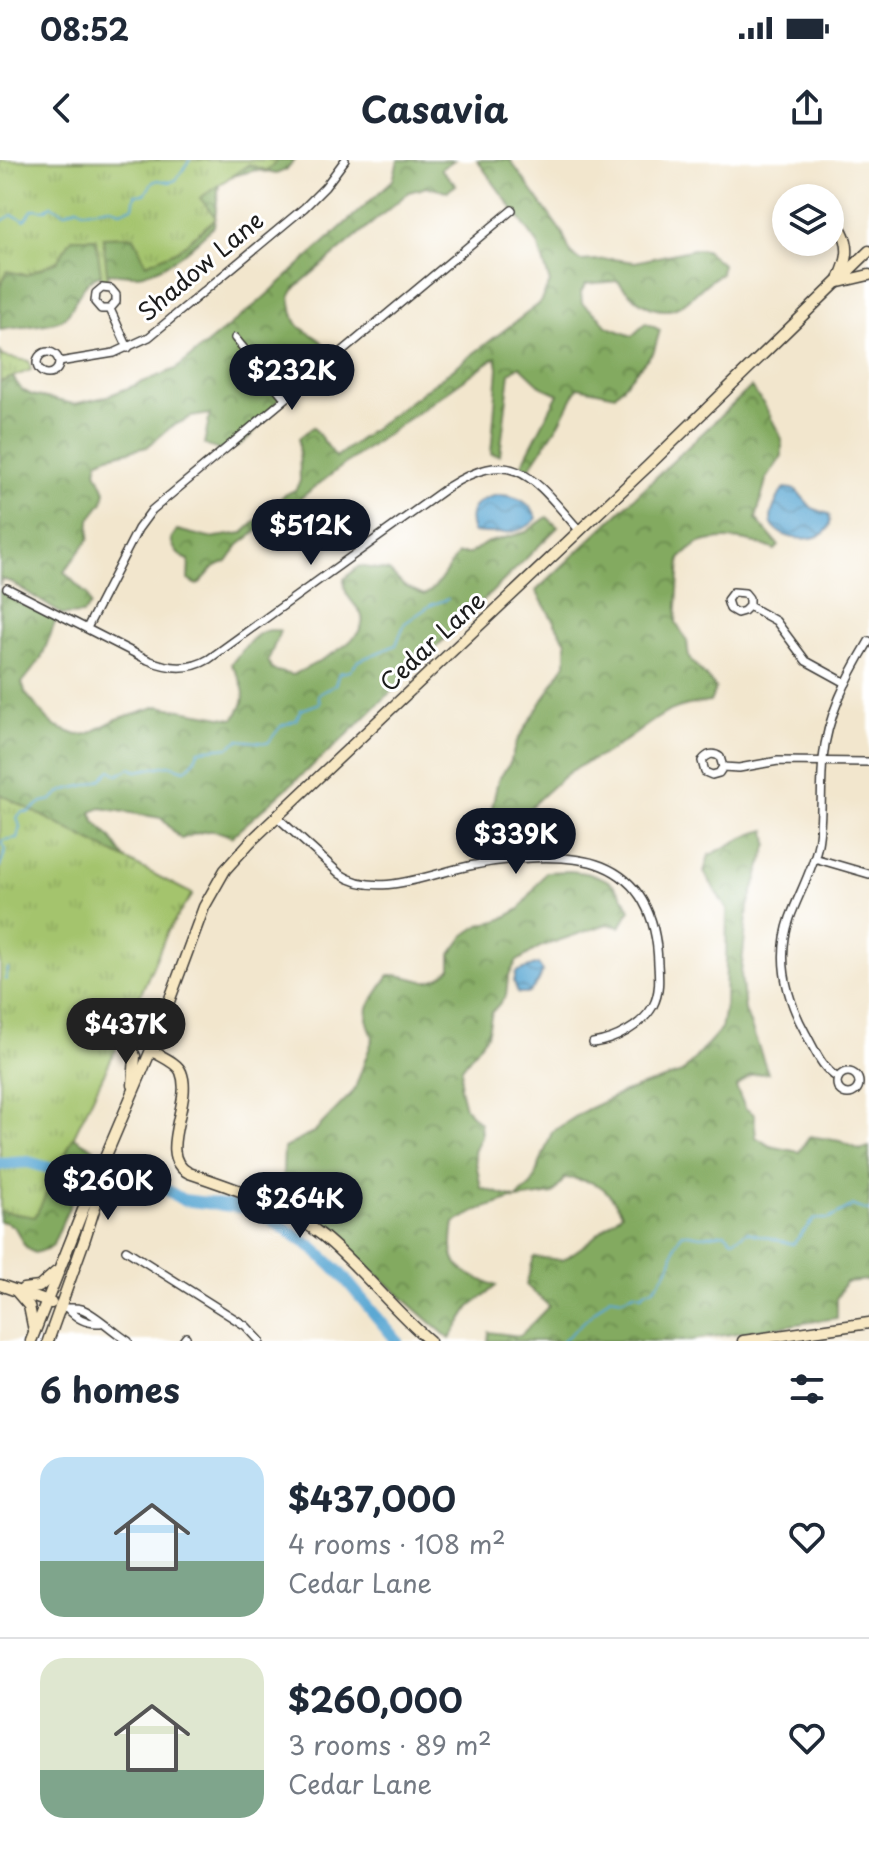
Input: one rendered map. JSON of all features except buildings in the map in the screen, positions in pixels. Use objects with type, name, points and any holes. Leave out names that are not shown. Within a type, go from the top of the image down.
[{"type":"main road","points":[[837,283],[848,257],[844,237]]},
{"type":"main road","name":"Cedar Lane","points":[[48,1341],[93,1198],[201,915],[217,883],[237,856],[869,252]]},
{"type":"main road","points":[[837,283],[869,275]]},
{"type":"main road","points":[[133,1095],[135,1056],[123,1033],[142,1033],[166,1007]]},
{"type":"main road","points":[[151,1050],[177,1066],[182,1075],[181,1114],[174,1152],[179,1166],[189,1173],[269,1202],[309,1226],[350,1261],[430,1341]]},
{"type":"main road","name":"Cedar Lane","points":[[35,1339],[58,1305],[61,1267],[93,1198]]},
{"type":"main road","points":[[13,1289],[39,1287],[61,1267]]},
{"type":"main road","points":[[0,1285],[58,1305]]},
{"type":"main road","points":[[13,1289],[29,1306],[35,1339]]},
{"type":"main road","points":[[743,1341],[869,1323]]},
{"type":"street","name":"Shadow Lane","points":[[59,362],[102,357],[128,348],[159,329],[304,208],[345,160]]},
{"type":"street","points":[[87,628],[138,529],[152,510],[512,210]]},
{"type":"street","points":[[110,309],[128,348]]},
{"type":"street","points":[[235,338],[285,398]]},
{"type":"street","points":[[7,588],[158,664],[178,668],[203,663],[448,487],[486,468],[508,468],[531,478],[580,531]]},
{"type":"street","points":[[749,606],[772,617],[806,661],[846,683]]},
{"type":"street","points":[[838,1078],[825,1068],[788,994],[784,969],[786,931],[814,858],[821,818],[822,762],[829,724],[846,683],[869,641]]},
{"type":"street","points":[[723,767],[739,768],[764,762],[869,762]]},
{"type":"street","points":[[277,817],[340,874],[367,885],[389,884],[489,862],[557,859],[593,863],[622,877],[644,901],[655,928],[659,971],[657,996],[647,1015],[633,1026],[609,1040],[593,1043]]},
{"type":"street","points":[[814,858],[869,874]]},
{"type":"street","points":[[126,1250],[246,1326],[260,1341]]},
{"type":"street","points":[[58,1305],[76,1318],[91,1324],[100,1323],[128,1341]]},
{"type":"green space","points":[[0,160],[295,160],[286,170],[276,174],[256,170],[225,178],[219,185],[214,226],[163,266],[137,275],[100,275],[84,286],[70,311],[61,320],[0,330]]},
{"type":"green space","points":[[0,160],[278,160],[267,171],[249,164],[200,198],[216,218],[178,250],[146,264],[134,236],[103,237],[108,281],[102,281],[96,238],[72,238],[57,261],[26,275],[7,271],[0,287]]},
{"type":"green space","points":[[398,160],[454,160],[441,169],[456,185],[448,191],[427,187],[409,192],[296,287],[290,297],[295,320],[321,341],[326,350],[318,368],[284,394],[251,436],[230,449],[218,450],[204,444],[210,414],[191,417],[171,427],[147,447],[98,461],[96,471],[105,491],[103,502],[90,519],[89,539],[64,572],[87,595],[90,605],[83,614],[63,615],[11,582],[2,579],[0,586],[0,351],[9,372],[22,390],[74,404],[105,397],[176,369],[260,301],[393,180]]},
{"type":"green space","points":[[477,160],[510,160],[563,234],[571,254],[581,261],[613,259],[635,262],[694,249],[705,250],[722,264],[721,274],[680,306],[662,310],[645,305],[618,281],[586,284],[581,292],[582,303],[606,326],[632,336],[646,323],[660,330],[654,351],[615,395],[578,387],[560,422],[527,472],[522,464],[558,394],[542,387],[520,366],[510,373],[500,455],[491,454],[498,368],[496,357],[345,464],[239,545],[227,562],[213,568],[197,585],[188,580],[189,560],[177,552],[171,539],[177,530],[209,538],[243,533],[284,495],[295,490],[300,481],[299,438],[313,427],[336,457],[539,304],[550,283],[538,244]]},
{"type":"green space","points":[[0,356],[29,361],[31,370],[0,382]]},
{"type":"green space","points":[[751,387],[782,439],[782,456],[766,480],[756,519],[779,546],[775,550],[748,541],[719,539],[700,543],[680,559],[676,622],[687,641],[689,658],[716,688],[710,702],[669,712],[610,751],[573,770],[507,829],[490,817],[498,780],[510,763],[516,743],[566,663],[566,642],[536,591]]},
{"type":"green space","points":[[547,517],[558,527],[344,738],[231,837],[212,831],[181,839],[161,818],[101,808],[91,812],[95,822],[129,864],[192,896],[188,901],[0,911],[0,590],[6,596],[56,620],[41,659],[22,683],[26,694],[56,727],[77,735],[88,734],[117,719],[158,706],[233,719],[242,705],[244,692],[231,664],[258,635],[265,631],[280,631],[268,661],[272,670],[293,675],[351,641],[362,622],[360,612],[347,593],[344,579],[359,566],[389,571],[404,586],[424,595],[438,583],[458,554],[469,554],[486,543],[526,532]]},
{"type":"green space","points":[[0,794],[192,894],[168,931],[126,1028],[35,1217],[0,1211]]},
{"type":"green space","points":[[766,830],[768,844],[748,907],[741,974],[745,1010],[768,1073],[751,1075],[736,1087],[745,1108],[754,1114],[756,1137],[770,1146],[799,1152],[810,1136],[840,1141],[860,1150],[869,1147],[869,1280],[845,1282],[837,1298],[837,1318],[686,1341],[488,1341],[489,1332],[520,1336],[549,1306],[526,1285],[534,1257],[563,1260],[622,1213],[605,1190],[576,1179],[565,1178],[553,1194],[516,1199],[532,1184],[552,1132],[586,1110],[624,1092],[682,1073],[721,1029],[725,1006],[727,910],[704,872],[709,855]]},
{"type":"green space","points":[[570,871],[607,880],[620,892],[630,910],[620,927],[607,924],[540,947],[516,962],[508,977],[506,996],[492,1012],[487,1035],[462,1068],[460,1088],[465,1108],[480,1123],[481,1136],[474,1152],[481,1188],[515,1198],[479,1210],[454,1223],[452,1250],[458,1265],[472,1276],[496,1286],[470,1307],[450,1339],[282,1193],[284,1148],[314,1132],[354,1091],[373,1038],[367,1019],[368,1007],[389,975],[427,981],[442,976],[451,968],[451,954],[465,935],[480,925],[500,920],[520,909],[546,872]]},
{"type":"green space","points":[[0,1126],[62,1130],[94,1149],[52,1247],[35,1253],[28,1249],[13,1227],[0,1221]]},
{"type":"water","points":[[786,488],[796,490],[812,508],[829,514],[830,525],[825,533],[804,539],[782,534],[774,527],[772,511]]},
{"type":"water","points":[[497,495],[521,500],[537,518],[516,531],[473,532],[470,518],[474,507]]},
{"type":"water","points":[[538,964],[543,971],[538,982],[529,993],[518,993],[514,982],[516,972]]},
{"type":"waterway","points":[[0,222],[12,215],[25,220],[33,209],[45,210],[51,205],[64,213],[78,207],[84,211],[110,207],[120,211],[133,207],[135,195],[145,194],[158,180],[176,180],[190,160]]},
{"type":"waterway","points":[[0,867],[6,849],[3,840],[17,838],[20,827],[17,817],[22,812],[29,812],[62,792],[102,779],[111,770],[118,775],[130,768],[137,771],[169,765],[185,770],[199,750],[229,747],[239,740],[268,743],[281,726],[296,720],[301,710],[320,703],[318,695],[335,685],[339,673],[350,671],[358,661],[396,645],[405,623],[431,605],[448,599]]},
{"type":"waterway","points":[[6,980],[8,969]]},
{"type":"waterway","points":[[0,1164],[28,1162],[84,1178],[128,1177],[165,1189],[183,1200],[247,1208],[269,1218],[312,1247],[340,1273],[397,1341]]},
{"type":"waterway","points":[[562,1341],[610,1297],[623,1299],[634,1293],[642,1295],[654,1287],[668,1268],[683,1233],[701,1236],[725,1233],[733,1240],[747,1232],[793,1244],[814,1219],[829,1219],[853,1206],[869,1211]]}]
